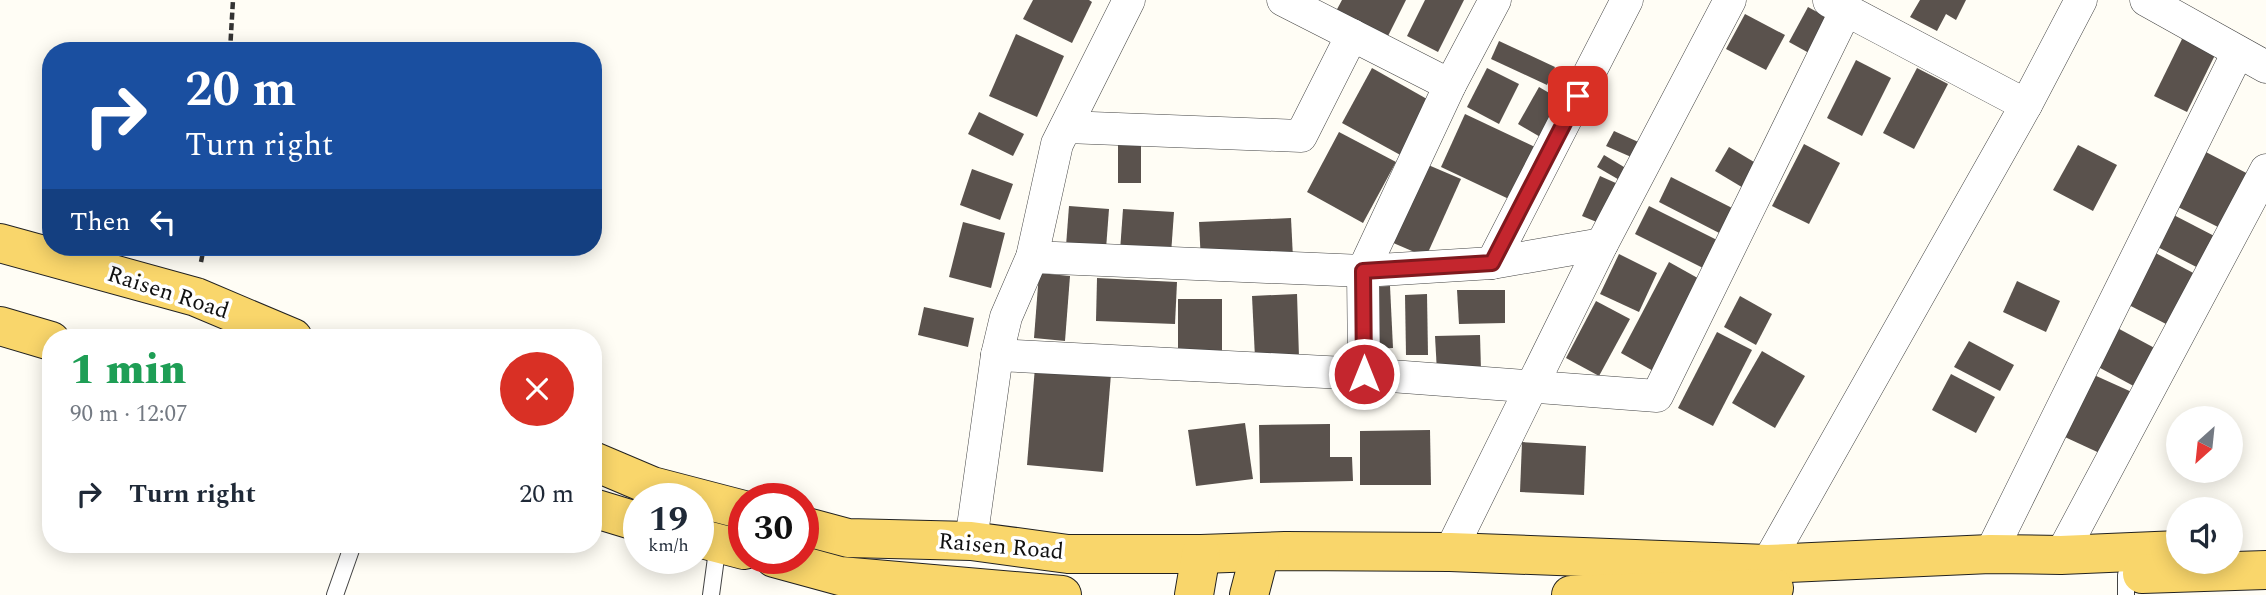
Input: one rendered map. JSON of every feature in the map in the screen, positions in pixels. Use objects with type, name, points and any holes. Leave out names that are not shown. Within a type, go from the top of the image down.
[{"type":"main road","name":"Raisen Road","points":[[0,243],[42,255]]},
{"type":"main road","name":"Raisen Road","points":[[46,256],[196,298],[211,322],[247,329]]},
{"type":"main road","points":[[0,326],[42,338]]},
{"type":"main road","points":[[602,465],[652,486],[728,506]]},
{"type":"main road","points":[[602,511],[623,517]]},
{"type":"main road","name":"Raisen Road","points":[[819,530],[848,538],[971,541],[1068,554],[1450,552],[1767,564],[1990,554],[2061,555],[2166,551]]},
{"type":"main road","points":[[2243,547],[2266,546]]},
{"type":"main road","points":[[1249,595],[1260,553]]},
{"type":"main road","points":[[1194,595],[1201,554]]},
{"type":"main road","name":"Raisen Road","points":[[819,570],[840,576],[982,591],[1062,595]]},
{"type":"main road","points":[[1571,595],[2126,585],[2266,570]]},
{"type":"street","points":[[971,541],[997,355],[1006,317],[1032,257],[1057,144],[1129,0]]},
{"type":"street","points":[[1283,0],[1450,85]]},
{"type":"street","points":[[1364,374],[1363,271],[1450,85],[1495,0]]},
{"type":"street","points":[[1492,263],[1627,0]]},
{"type":"street","points":[[1450,552],[1602,244],[1730,0]]},
{"type":"street","points":[[1767,564],[2026,105],[2081,0]]},
{"type":"street","points":[[2146,0],[2266,66]]},
{"type":"street","points":[[997,355],[1364,374],[1657,396],[1837,5],[2026,105]]},
{"type":"street","points":[[1066,127],[1301,136],[1352,36]]},
{"type":"street","points":[[1990,554],[2238,52]]},
{"type":"street","points":[[2061,555],[2266,170]]},
{"type":"street","points":[[1032,257],[1363,271],[1492,263],[1602,244]]},
{"type":"lane","points":[[711,595],[720,543]]},
{"type":"lane","points":[[335,595],[350,553]]},
{"type":"path","points":[[231,42],[233,0]]},
{"type":"building","points":[[1033,0],[1092,2],[1072,43],[1023,19]]},
{"type":"building","points":[[1342,0],[1406,0],[1387,38],[1335,13]]},
{"type":"building","points":[[1425,0],[1464,0],[1438,52],[1407,36]]},
{"type":"building","points":[[1920,0],[1966,0],[1956,20],[1946,14],[1937,31],[1910,17]]},
{"type":"building","points":[[1808,7],[1837,23],[1818,58],[1789,42]]},
{"type":"building","points":[[1745,14],[1785,35],[1766,70],[1726,49]]},
{"type":"building","points":[[1016,34],[1064,56],[1037,117],[989,96]]},
{"type":"building","points":[[2183,37],[2216,53],[2187,112],[2154,96]]},
{"type":"building","points":[[1499,41],[1555,67],[1547,85],[1491,59]]},
{"type":"building","points":[[1856,60],[1891,78],[1862,136],[1827,118]]},
{"type":"building","points":[[1372,68],[1434,103],[1404,157],[1342,123]]},
{"type":"building","points":[[1487,68],[1519,84],[1499,124],[1467,107]]},
{"type":"building","points":[[1917,68],[1948,84],[1914,149],[1883,133]]},
{"type":"building","points":[[1539,87],[1563,101],[1542,138],[1518,124]]},
{"type":"building","points":[[979,112],[1024,134],[1013,156],[968,134]]},
{"type":"building","points":[[1465,114],[1535,147],[1511,200],[1441,167]]},
{"type":"building","points":[[1614,131],[1645,145],[1638,160],[1606,146]]},
{"type":"building","points":[[1339,132],[1396,162],[1363,223],[1307,192]]},
{"type":"building","points":[[1118,142],[1141,142],[1141,183],[1118,183]]},
{"type":"building","points":[[1804,144],[1840,163],[1809,224],[1772,206]]},
{"type":"building","points":[[2078,145],[2117,165],[2093,211],[2053,190]]},
{"type":"building","points":[[1729,147],[1764,168],[1750,192],[1715,171]]},
{"type":"building","points":[[2202,150],[2256,178],[2228,232],[2174,205]]},
{"type":"building","points":[[1604,155],[1634,173],[1628,185],[1597,167]]},
{"type":"building","points":[[1426,164],[1461,179],[1426,257],[1391,242]]},
{"type":"building","points":[[972,169],[1013,184],[1000,220],[960,205]]},
{"type":"building","points":[[1600,176],[1627,188],[1609,227],[1582,216]]},
{"type":"building","points":[[1671,177],[1740,212],[1727,237],[1659,202]]},
{"type":"building","points":[[1069,206],[1109,209],[1106,249],[1066,246]]},
{"type":"building","points":[[1649,206],[1723,243],[1709,271],[1635,234]]},
{"type":"building","points":[[1123,209],[1174,212],[1171,254],[1120,251]]},
{"type":"building","points":[[2164,210],[2224,241],[2208,273],[2148,242]]},
{"type":"building","points":[[1291,218],[1293,258],[1201,262],[1199,222]]},
{"type":"building","points":[[963,222],[1005,233],[991,288],[949,277]]},
{"type":"building","points":[[2148,249],[2199,276],[2172,327],[2121,301]]},
{"type":"building","points":[[1619,254],[1657,273],[1639,312],[1600,294]]},
{"type":"building","points":[[1669,262],[1703,281],[1655,372],[1621,353]]},
{"type":"building","points":[[1039,273],[1070,276],[1065,341],[1034,338]]},
{"type":"building","points":[[1097,278],[1177,282],[1175,324],[1096,321]]},
{"type":"building","points":[[2017,281],[2060,301],[2046,332],[2003,312]]},
{"type":"building","points":[[1390,286],[1393,348],[1371,349],[1368,287]]},
{"type":"building","points":[[1457,290],[1505,290],[1505,323],[1459,324]]},
{"type":"building","points":[[1297,294],[1299,357],[1255,358],[1252,296]]},
{"type":"building","points":[[1427,294],[1428,355],[1406,355],[1405,295]]},
{"type":"building","points":[[1740,296],[1772,314],[1756,345],[1724,327]]},
{"type":"building","points":[[1178,299],[1222,299],[1222,361],[1178,362]]},
{"type":"building","points":[[1596,301],[1630,319],[1599,376],[1566,358]]},
{"type":"building","points":[[924,307],[974,318],[968,347],[918,335]]},
{"type":"building","points":[[2110,324],[2162,352],[2141,390],[2089,362]]},
{"type":"building","points":[[1717,332],[1752,350],[1713,426],[1678,408]]},
{"type":"building","points":[[1480,335],[1481,370],[1437,372],[1435,336]]},
{"type":"building","points":[[1969,341],[2014,365],[2000,391],[1954,367]]},
{"type":"building","points":[[1762,351],[1805,376],[1775,428],[1732,403]]},
{"type":"building","points":[[1035,367],[1111,374],[1103,472],[1027,465]]},
{"type":"building","points":[[2083,370],[2134,393],[2106,456],[2054,432]]},
{"type":"building","points":[[1951,374],[1995,397],[1976,433],[1932,410]]},
{"type":"building","points":[[1245,423],[1253,479],[1196,486],[1188,430]]},
{"type":"building","points":[[1330,424],[1330,457],[1352,457],[1353,481],[1260,483],[1259,425]]},
{"type":"building","points":[[1430,430],[1431,485],[1360,485],[1360,431]]},
{"type":"building","points":[[1522,442],[1586,446],[1584,495],[1520,492]]},
{"type":"route","points":[[1364,374],[1363,271],[1492,263],[1578,96]]}]
